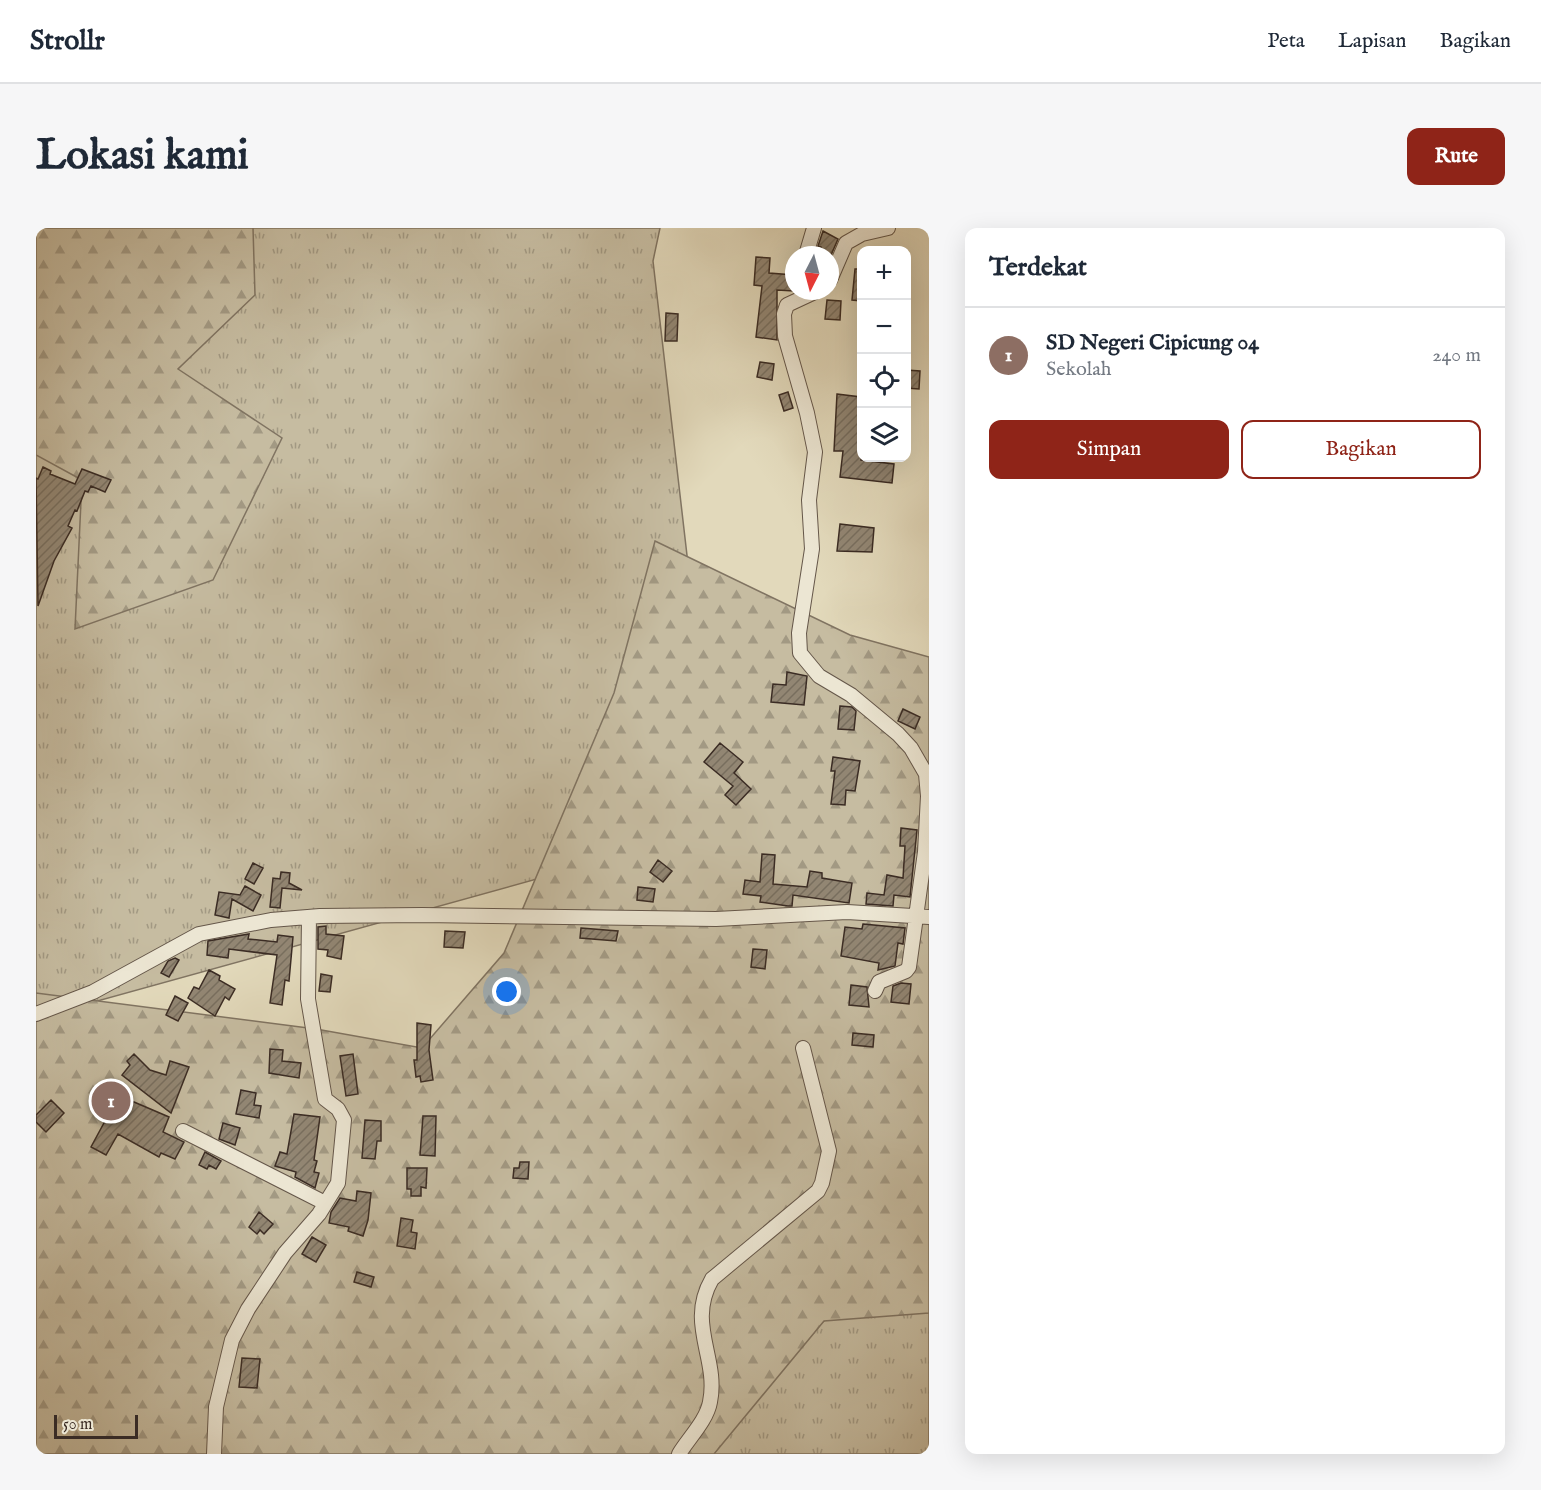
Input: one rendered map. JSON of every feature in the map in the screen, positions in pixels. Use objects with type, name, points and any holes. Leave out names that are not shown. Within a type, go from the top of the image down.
[{"type":"street","points":[[809,246],[814,228]]},
{"type":"street","points":[[839,259],[846,243],[861,234],[888,228]]},
{"type":"street","points":[[792,300],[787,305],[784,324],[814,441],[815,460],[809,500],[812,549],[799,633],[800,653],[819,676],[864,705],[898,734],[922,766],[927,782],[923,917],[906,972],[884,978],[879,982],[875,991]]},
{"type":"street","points":[[36,1014],[93,992],[199,934],[271,920],[309,917],[480,915],[716,919],[847,912],[923,917]]},
{"type":"street","points":[[214,1454],[216,1407],[232,1340],[248,1309],[285,1253],[338,1183],[344,1120],[338,1109],[325,1099],[310,1016],[309,917]]},
{"type":"street","points":[[679,1454],[710,1405],[712,1388],[702,1341],[704,1293],[712,1279],[818,1191],[822,1183],[829,1151],[803,1048]]},
{"type":"street","points":[[183,1131],[325,1203]]},
{"type":"green space","points":[[36,228],[253,228],[255,295],[178,369],[282,438],[213,580],[75,629],[82,480],[36,455]]},
{"type":"green space","points":[[64,228],[660,228],[653,261],[688,564],[598,862],[36,1018],[36,342]]},
{"type":"green space","points":[[655,541],[850,635],[929,657],[929,1313],[824,1321],[714,1454],[36,1454],[36,993],[316,1029],[422,1048],[504,953],[614,693]]},
{"type":"green space","points":[[903,1266],[929,1282],[929,1454],[678,1454],[667,1430]]},
{"type":"building","points":[[823,231],[838,239],[835,246],[818,246]]},
{"type":"building","points":[[756,257],[770,258],[769,273],[785,274],[785,290],[777,290],[777,340],[756,337],[762,286],[754,285]]},
{"type":"building","points":[[855,269],[857,269],[857,301],[852,300]]},
{"type":"building","points":[[827,300],[841,301],[840,320],[825,319]]},
{"type":"building","points":[[666,313],[678,314],[677,341],[665,341]]},
{"type":"building","points":[[760,362],[774,364],[772,380],[757,377]]},
{"type":"building","points":[[911,370],[920,371],[919,389],[911,388]]},
{"type":"building","points":[[788,392],[793,408],[784,411],[779,395]]},
{"type":"building","points":[[837,394],[857,396],[857,462],[894,464],[892,483],[840,477],[843,451],[834,451]]},
{"type":"building","points":[[43,467],[51,471],[50,474],[75,484],[82,469],[111,480],[105,492],[91,486],[88,492],[85,491],[68,526],[72,528],[54,561],[38,606],[36,478],[38,479]]},
{"type":"building","points":[[840,524],[874,528],[872,552],[837,551]]},
{"type":"building","points":[[787,672],[807,676],[804,705],[771,702],[773,684],[786,685]]},
{"type":"building","points":[[840,706],[852,707],[856,711],[854,730],[838,729]]},
{"type":"building","points":[[903,709],[920,717],[915,729],[898,721]]},
{"type":"building","points":[[720,743],[743,762],[734,773],[751,789],[736,805],[725,795],[733,786],[704,762]]},
{"type":"building","points":[[833,757],[860,761],[855,791],[846,790],[845,805],[831,804],[835,771],[831,771]]},
{"type":"building","points":[[901,828],[917,830],[910,897],[894,895],[893,906],[866,904],[867,893],[884,895],[887,875],[903,878],[905,846],[900,846]]},
{"type":"building","points":[[762,854],[775,855],[773,884],[807,887],[810,871],[822,873],[822,878],[852,883],[849,903],[793,895],[792,906],[788,906],[760,902],[761,896],[743,894],[745,880],[760,882]]},
{"type":"building","points":[[658,860],[672,871],[663,882],[650,872]]},
{"type":"building","points":[[253,863],[263,868],[254,884],[245,879]]},
{"type":"building","points":[[281,872],[290,873],[289,883],[302,890],[282,888],[280,908],[270,907],[273,878],[280,879]]},
{"type":"building","points":[[245,886],[261,895],[253,911],[232,899],[229,918],[215,915],[219,892],[240,895]]},
{"type":"building","points":[[638,887],[655,889],[653,902],[637,900]]},
{"type":"building","points":[[863,924],[905,928],[903,944],[898,943],[895,966],[878,970],[879,963],[841,956],[845,927],[862,929]]},
{"type":"building","points":[[326,926],[326,934],[344,936],[341,959],[327,956],[328,950],[318,949],[318,927]]},
{"type":"building","points":[[581,928],[618,931],[616,941],[580,938]]},
{"type":"building","points":[[445,931],[465,932],[463,948],[444,947]]},
{"type":"building","points":[[249,934],[248,939],[277,942],[278,935],[293,937],[289,981],[285,980],[282,1005],[270,1003],[277,955],[229,949],[228,958],[207,955],[208,941]]},
{"type":"building","points":[[753,949],[767,950],[765,969],[751,967]]},
{"type":"building","points":[[175,958],[179,960],[169,977],[161,973],[168,961]]},
{"type":"building","points":[[209,970],[220,976],[219,980],[235,989],[229,1000],[225,997],[215,1016],[188,998],[194,987],[199,989]]},
{"type":"building","points":[[321,974],[332,976],[330,992],[319,991]]},
{"type":"building","points":[[901,983],[911,984],[909,1004],[891,1002],[893,986]]},
{"type":"building","points":[[851,985],[867,987],[869,1007],[849,1005]]},
{"type":"building","points":[[175,996],[188,1003],[178,1021],[166,1015]]},
{"type":"building","points":[[417,1023],[431,1025],[429,1050],[433,1080],[421,1082],[420,1076],[416,1077],[414,1060],[417,1060]]},
{"type":"building","points":[[853,1033],[874,1035],[873,1047],[852,1045]]},
{"type":"building","points":[[270,1049],[283,1050],[282,1061],[301,1063],[299,1078],[269,1073]]},
{"type":"building","points":[[134,1054],[150,1070],[166,1075],[170,1061],[189,1067],[171,1113],[122,1075],[130,1065],[127,1061]]},
{"type":"building","points":[[353,1054],[358,1094],[346,1096],[340,1056]]},
{"type":"building","points":[[241,1090],[256,1093],[254,1105],[261,1106],[259,1118],[236,1114]]},
{"type":"building","points":[[127,1099],[169,1117],[163,1132],[184,1142],[175,1159],[161,1153],[159,1157],[118,1134],[106,1155],[91,1147],[111,1110],[120,1115]]},
{"type":"building","points":[[51,1100],[64,1113],[46,1132],[36,1122],[36,1115]]},
{"type":"building","points":[[294,1114],[320,1117],[314,1160],[317,1161],[314,1172],[319,1173],[315,1188],[295,1177],[296,1172],[275,1166],[280,1152],[287,1154]]},
{"type":"building","points":[[423,1116],[436,1116],[435,1156],[420,1155]]},
{"type":"building","points":[[365,1120],[381,1121],[381,1141],[377,1141],[375,1159],[362,1158]]},
{"type":"building","points":[[223,1123],[240,1128],[235,1145],[219,1139]]},
{"type":"building","points":[[205,1152],[221,1161],[216,1169],[209,1165],[207,1169],[199,1165]]},
{"type":"building","points":[[520,1162],[529,1162],[528,1179],[513,1178],[514,1168],[519,1168]]},
{"type":"building","points":[[407,1168],[427,1168],[426,1188],[421,1187],[421,1196],[411,1196],[411,1189],[407,1189]]},
{"type":"building","points":[[357,1191],[371,1193],[368,1220],[363,1236],[348,1231],[349,1227],[329,1223],[331,1212],[340,1198],[356,1201]]},
{"type":"building","points":[[259,1212],[273,1224],[264,1234],[260,1230],[257,1234],[249,1227]]},
{"type":"building","points":[[401,1218],[413,1220],[411,1232],[417,1233],[415,1249],[397,1246]]},
{"type":"building","points":[[312,1237],[326,1245],[316,1262],[302,1254]]},
{"type":"building","points":[[357,1272],[374,1277],[371,1287],[354,1282]]},
{"type":"building","points":[[242,1358],[260,1359],[257,1388],[239,1387]]},
{"type":"place","name":"SD Negeri Cipicung 04","points":[[111,1101]]}]
